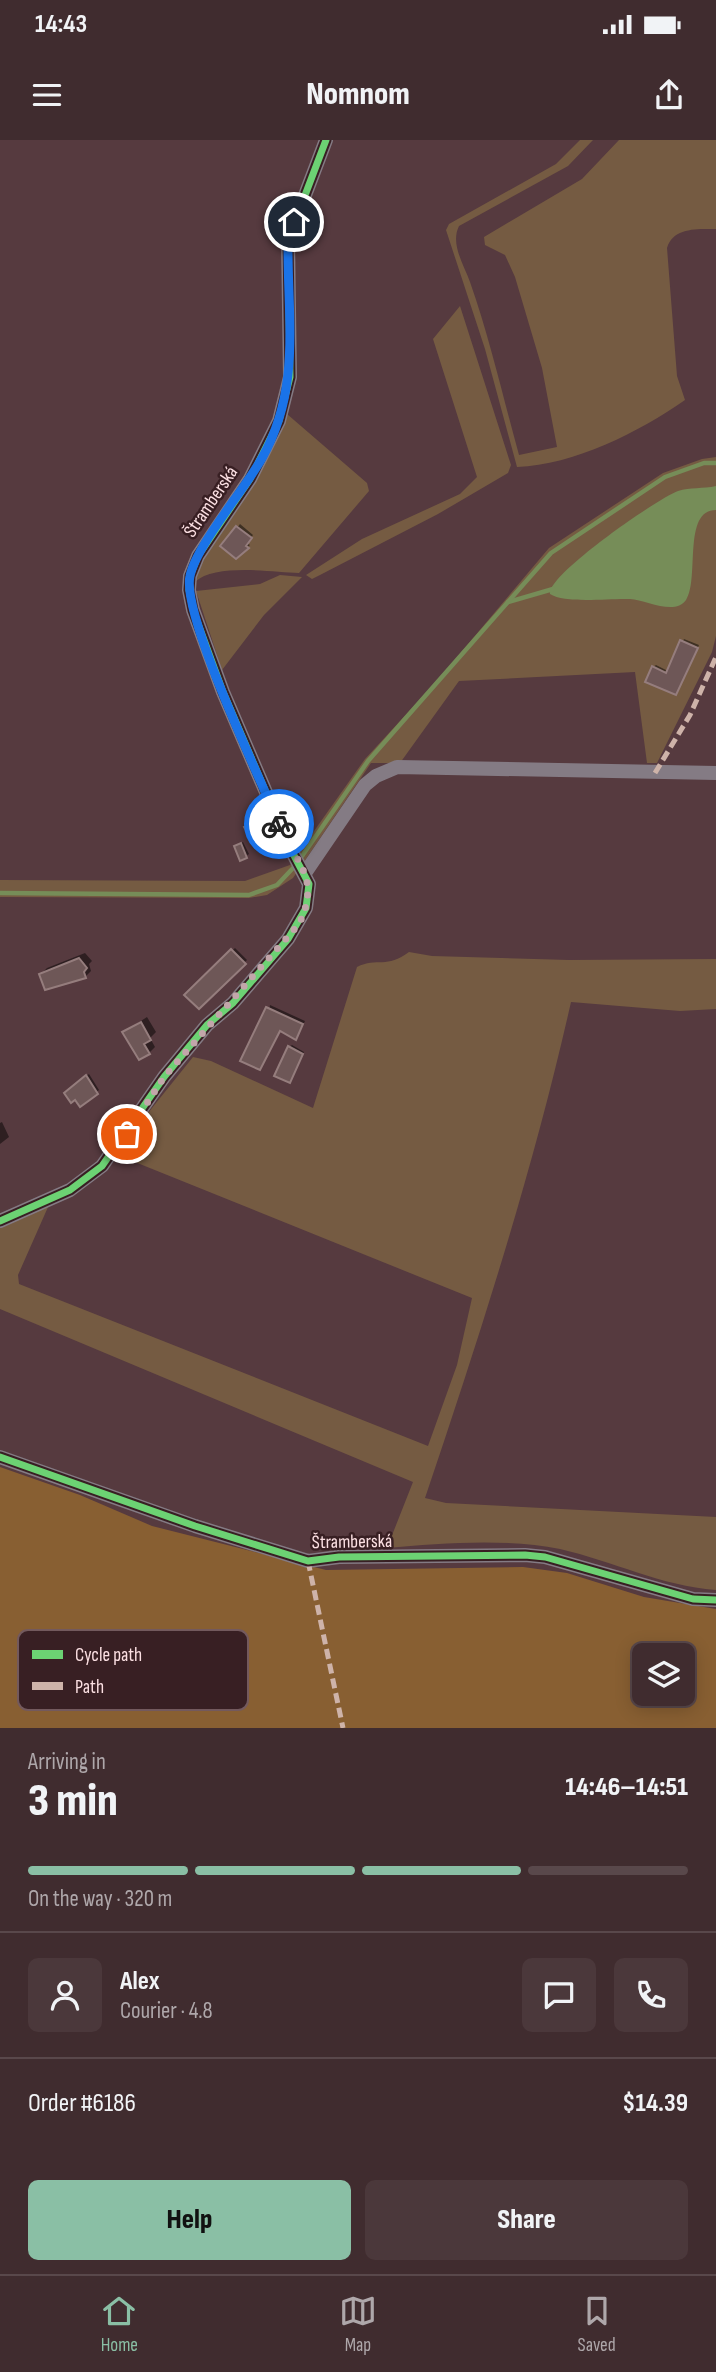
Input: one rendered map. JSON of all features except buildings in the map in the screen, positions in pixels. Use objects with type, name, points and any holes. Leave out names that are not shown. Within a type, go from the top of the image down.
[{"type":"street","name":"Štramberská","points":[[0,1221],[70,1190],[102,1166],[164,1077],[207,1025],[233,1003],[294,932],[306,908],[310,892],[304,873],[289,846],[223,692],[193,610],[190,576],[198,556],[250,480],[279,421],[290,377],[288,240],[326,140]]},
{"type":"street","points":[[304,873],[365,785],[376,776],[397,767],[716,773]]},
{"type":"street","name":"Štramberská","points":[[0,1457],[195,1526],[308,1561],[339,1558],[535,1556],[667,1593],[716,1600]]},
{"type":"shaded area","points":[[580,140],[593,140],[568,166],[459,226],[457,233],[459,254],[484,325],[519,455],[557,447],[542,368],[515,277],[505,255],[485,245],[484,237],[582,179],[619,140],[716,140],[716,229],[694,229],[680,233],[670,241],[667,248],[677,376],[685,400],[647,424],[605,445],[561,460],[517,467],[485,349],[446,230],[449,224],[556,164]]},
{"type":"shaded area","points":[[460,306],[511,465],[508,473],[438,514],[312,579],[306,575],[362,539],[460,494],[477,477],[433,339]]},
{"type":"shaded area","points":[[287,414],[367,483],[369,491],[299,573],[260,570],[216,572],[195,582],[195,569],[259,474]]},
{"type":"shaded area","points":[[716,457],[716,636],[712,652],[657,763],[647,763],[635,672],[459,681],[400,763],[371,763],[293,878],[267,895],[249,898],[0,897],[0,880],[245,881],[290,865],[365,759],[436,682],[549,548],[663,473],[702,459]]},
{"type":"shaded area","points":[[716,486],[716,510],[706,513],[699,521],[695,533],[690,590],[681,605],[668,607],[630,599],[566,599],[550,594],[554,584],[584,555],[649,507],[678,491]]},
{"type":"shaded area","points":[[280,575],[302,577],[264,615],[222,670],[196,591],[260,584]]},
{"type":"shaded area","points":[[409,952],[432,956],[569,960],[716,959],[716,1009],[680,1011],[571,1002],[540,1128],[504,1252],[425,1498],[446,1503],[716,1517],[716,1590],[676,1584],[580,1554],[539,1546],[474,1542],[387,1548],[413,1482],[0,1309],[0,1225],[52,1198],[18,1275],[19,1284],[428,1446],[457,1365],[472,1298],[115,1154],[193,1057],[211,1061],[313,1108],[357,967],[388,962]]},
{"type":"shaded area","points":[[0,1467],[80,1495],[152,1526],[326,1570],[523,1567],[567,1573],[644,1597],[716,1609],[716,1728],[0,1728]]},
{"type":"waterway","points":[[300,859],[368,761],[551,553],[665,477],[704,463],[716,463]]},
{"type":"waterway","points":[[508,602],[553,589]]},
{"type":"waterway","points":[[0,893],[249,895],[277,885],[295,866]]},
{"type":"marked path","points":[[655,773],[690,715],[716,657]]},
{"type":"marked path","points":[[308,1561],[343,1728]]},
{"type":"cycle path","points":[[0,1221],[70,1190],[102,1166],[164,1077],[207,1025],[233,1003],[288,939],[306,908],[309,884],[289,846],[223,692],[193,610],[189,590],[190,576],[198,556],[250,479],[279,421],[290,377],[288,240],[326,140]]},
{"type":"cycle path","points":[[0,1457],[195,1526],[308,1561],[339,1557],[525,1555],[545,1557],[693,1599],[716,1600]]},
{"type":"way so far","points":[[127,1134],[164,1077],[207,1025],[233,1003],[299,924],[306,908],[309,884],[279,824]]},
{"type":"route","points":[[279,824],[223,692],[193,610],[190,576],[198,556],[250,480],[279,421],[290,377],[288,240],[294,222]]}]
